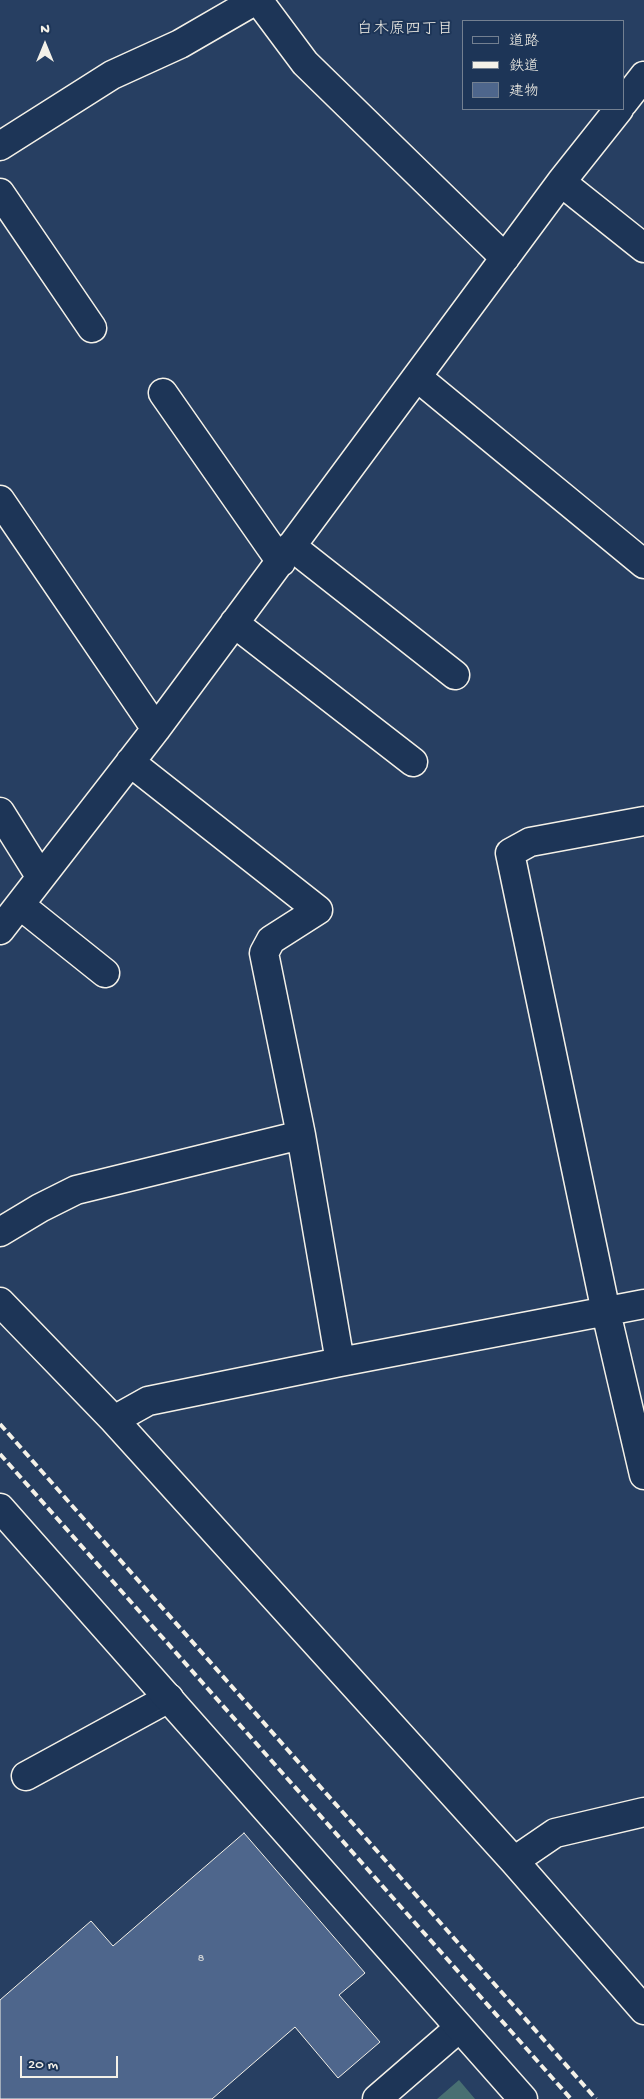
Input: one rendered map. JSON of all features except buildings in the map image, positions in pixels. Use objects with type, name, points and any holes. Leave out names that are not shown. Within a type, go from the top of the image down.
[{"type":"street","points":[[0,146],[112,75],[180,44],[257,0],[305,63],[505,258]]},
{"type":"street","points":[[624,102],[644,76]]},
{"type":"street","points":[[0,930],[40,876],[156,729],[561,182],[618,110]]},
{"type":"street","points":[[561,182],[644,248]]},
{"type":"street","points":[[0,193],[92,328]]},
{"type":"street","points":[[417,377],[644,564]]},
{"type":"street","points":[[163,393],[286,554],[455,675]]},
{"type":"street","points":[[0,500],[156,729]]},
{"type":"street","points":[[234,623],[413,762]]},
{"type":"street","points":[[130,762],[318,910],[271,940],[264,953],[301,1135],[340,1362]]},
{"type":"street","points":[[0,812],[40,876]]},
{"type":"street","points":[[644,821],[530,842],[510,853],[606,1312],[644,1475]]},
{"type":"street","points":[[20,905],[105,973]]},
{"type":"street","points":[[0,1232],[40,1208],[76,1190],[301,1135]]},
{"type":"street","points":[[0,1302],[114,1420],[514,1861],[644,2010]]},
{"type":"street","points":[[114,1420],[148,1401],[644,1304]]},
{"type":"street","points":[[0,1508],[523,2099]]},
{"type":"street","points":[[26,1776],[169,1698]]},
{"type":"street","points":[[514,1861],[555,1833],[644,1812]]},
{"type":"street","points":[[378,2099],[459,2028]]},
{"type":"green space","points":[[459,2080],[475,2099],[437,2099]]},
{"type":"railway","points":[[0,1424],[596,2099]]},
{"type":"railway","points":[[0,1454],[571,2099]]},
{"type":"district","name":"白木原四丁目","points":[[405,31]]}]
